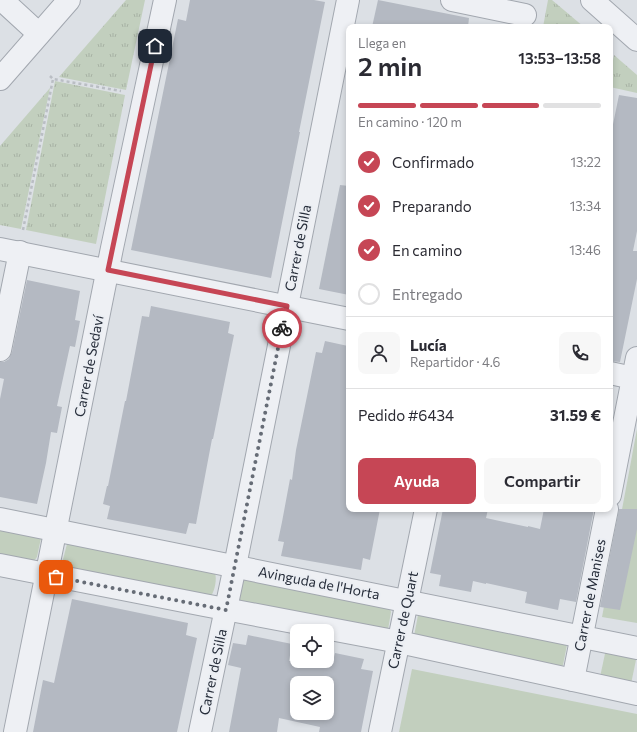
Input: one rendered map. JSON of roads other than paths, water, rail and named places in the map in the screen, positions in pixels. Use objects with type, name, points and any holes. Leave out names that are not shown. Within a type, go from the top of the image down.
[{"type":"street","points":[[2,0],[39,34]]},
{"type":"street","points":[[0,79],[69,0]]},
{"type":"street","name":"Carrer de Sedaví","points":[[15,732],[108,270],[165,0]]},
{"type":"street","name":"Carrer de Silla","points":[[200,732],[235,566],[348,0]]},
{"type":"street","points":[[452,0],[526,14]]},
{"type":"street","points":[[592,0],[637,40]]},
{"type":"street","points":[[0,350],[14,245],[108,270],[346,318]]},
{"type":"street","points":[[613,372],[635,368],[613,480]]},
{"type":"street","name":"Carrer de Quart","points":[[380,732],[425,512]]},
{"type":"street","name":"Carrer de Manises","points":[[573,680],[606,512]]},
{"type":"street","name":"Avinguda de l'Horta","points":[[0,519],[637,648]]},
{"type":"street","points":[[0,565],[226,610],[399,642],[637,694]]}]
